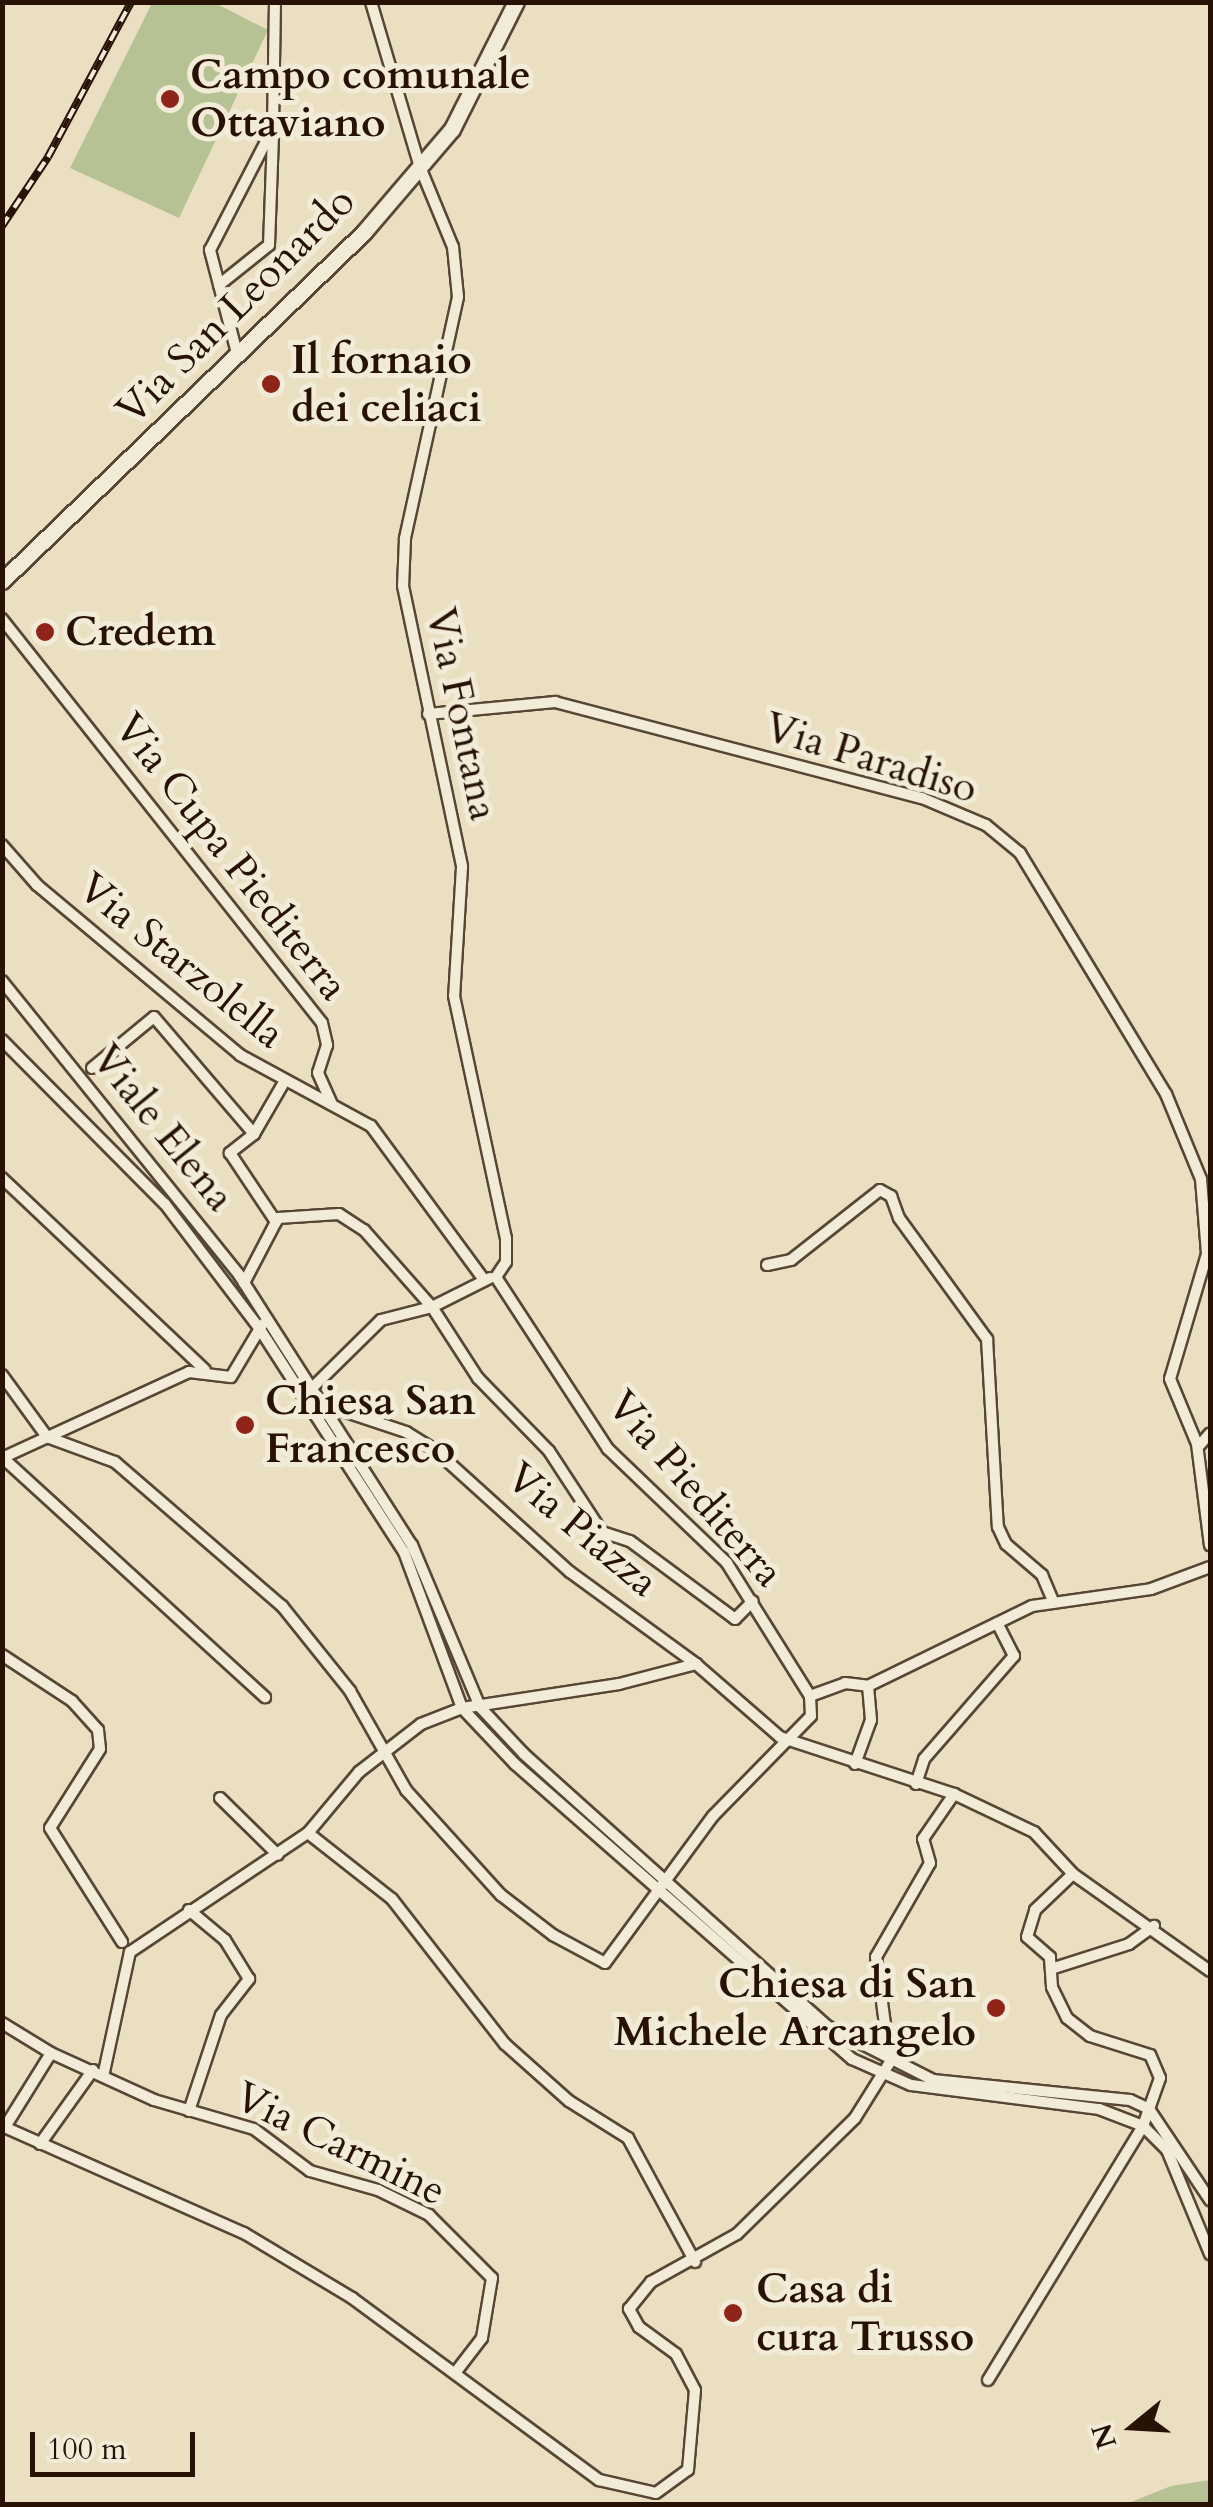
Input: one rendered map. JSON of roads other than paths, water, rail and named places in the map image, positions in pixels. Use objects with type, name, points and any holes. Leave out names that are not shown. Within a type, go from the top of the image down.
[{"type":"main road","name":"Via San Leonardo","points":[[2,580],[238,358],[420,167],[452,129],[516,2]]},
{"type":"street","points":[[219,285],[269,245],[275,2]]},
{"type":"street","name":"Via Fontana","points":[[371,2],[420,167],[453,248],[458,296],[404,539],[403,586],[462,866],[454,996],[506,1238],[506,1262],[490,1278]]},
{"type":"street","points":[[238,358],[210,250],[273,128]]},
{"type":"street","name":"Via Cupa Piediterra","points":[[2,619],[322,1023],[327,1045],[318,1073],[333,1105]]},
{"type":"street","name":"Via Paradiso","points":[[428,714],[555,702],[922,798],[986,825],[1020,853],[1048,891],[1166,1094],[1201,1179],[1209,1251],[1170,1379],[1198,1447],[1210,1544]]},
{"type":"street","name":"Via Starzolella","points":[[2,845],[37,886],[174,1000],[283,1084],[333,1105]]},
{"type":"street","name":"Viale Elena","points":[[2,981],[244,1283],[264,1324]]},
{"type":"street","points":[[92,1068],[174,1000]]},
{"type":"street","points":[[154,1017],[254,1134]]},
{"type":"street","name":"Viale Elena","points":[[2,1040],[165,1204],[264,1324]]},
{"type":"street","points":[[276,1222],[230,1153],[254,1134],[283,1084]]},
{"type":"street","points":[[309,1391],[380,1320],[432,1306],[490,1278],[392,1147],[333,1105]]},
{"type":"street","points":[[2,1178],[206,1370],[231,1377],[264,1324]]},
{"type":"street","points":[[767,1264],[791,1260],[880,1190],[891,1196],[899,1218],[987,1339],[998,1527],[1006,1544],[1042,1575],[1054,1602]]},
{"type":"street","points":[[276,1222],[339,1214],[364,1230],[432,1306],[478,1378],[550,1451],[602,1532],[630,1541],[735,1619],[752,1601]]},
{"type":"street","points":[[244,1283],[276,1222]]},
{"type":"street","name":"Via Piediterra","points":[[490,1278],[608,1449],[697,1531],[752,1601],[810,1696]]},
{"type":"street","points":[[264,1324],[412,1545],[480,1706],[524,1754],[668,1878],[827,2026],[890,2062],[933,2080],[1120,2099],[1150,2109],[1210,2200]]},
{"type":"street","points":[[264,1324],[404,1552],[462,1708],[661,1895],[821,2038],[882,2076],[930,2089],[1099,2109],[1143,2126],[1166,2150],[1210,2254]]},
{"type":"street","points":[[206,1370],[3,1458],[264,1697]]},
{"type":"street","points":[[2,1375],[47,1437],[115,1462],[282,1606],[350,1690],[380,1754],[500,1895],[606,1963],[661,1895],[668,1878],[714,1816],[791,1742],[812,1716],[810,1696],[846,1682],[868,1686],[997,1623],[1054,1602],[1151,1590],[1210,1567]]},
{"type":"street","name":"Via Piazza","points":[[316,1402],[406,1432],[436,1451],[570,1572],[696,1664],[791,1742]]},
{"type":"street","points":[[1198,1447],[1210,1433]]},
{"type":"street","points":[[916,1784],[924,1760],[1014,1656],[997,1623]]},
{"type":"street","points":[[2,1655],[72,1701],[98,1730],[100,1749],[50,1828],[122,1942]]},
{"type":"street","points":[[40,2144],[99,2071],[130,1952],[308,1833],[380,1754],[420,1724],[462,1708],[696,1664]]},
{"type":"street","points":[[855,1764],[871,1720],[868,1686]]},
{"type":"street","points":[[791,1742],[954,1794],[1034,1832],[1073,1874],[1154,1926],[1210,1971]]},
{"type":"street","points":[[51,2054],[4,2127],[244,2233],[352,2298],[599,2480],[656,2493],[688,2470],[695,2390],[676,2354],[639,2327],[630,2309],[651,2282],[696,2262],[737,2234],[833,2140],[882,2076],[890,2062],[876,1957],[930,1863],[923,1839],[954,1794]]},
{"type":"street","points":[[220,1798],[278,1855]]},
{"type":"street","points":[[308,1833],[392,1899],[505,2044],[569,2101],[628,2138],[696,2262]]},
{"type":"street","points":[[988,2380],[1143,2126],[1158,2066],[1138,2048],[1074,2025],[1058,2003],[1050,1957],[1031,1947],[1028,1925],[1073,1874]]},
{"type":"street","points":[[189,2111],[221,2015],[248,1979],[225,1940],[190,1910]]},
{"type":"street","points":[[1054,1968],[1129,1944],[1154,1926]]},
{"type":"street","name":"Via Carmine","points":[[2,2024],[51,2054],[189,2111],[254,2129],[328,2178],[414,2205],[489,2272],[486,2329],[455,2373]]},
{"type":"railway","points":[[2,226],[48,157],[131,2]]},
{"type":"place","name":"Campo comunale Ottaviano","points":[[170,99]]},
{"type":"place","name":"Il fornaio dei celiaci","points":[[271,384]]},
{"type":"place","name":"Credem","points":[[45,632]]},
{"type":"place","name":"Chiesa San Francesco","points":[[245,1425]]},
{"type":"place","name":"Chiesa di San Michele Arcangelo","points":[[996,2008]]},
{"type":"place","name":"Casa di cura Trusso","points":[[733,2313]]}]
